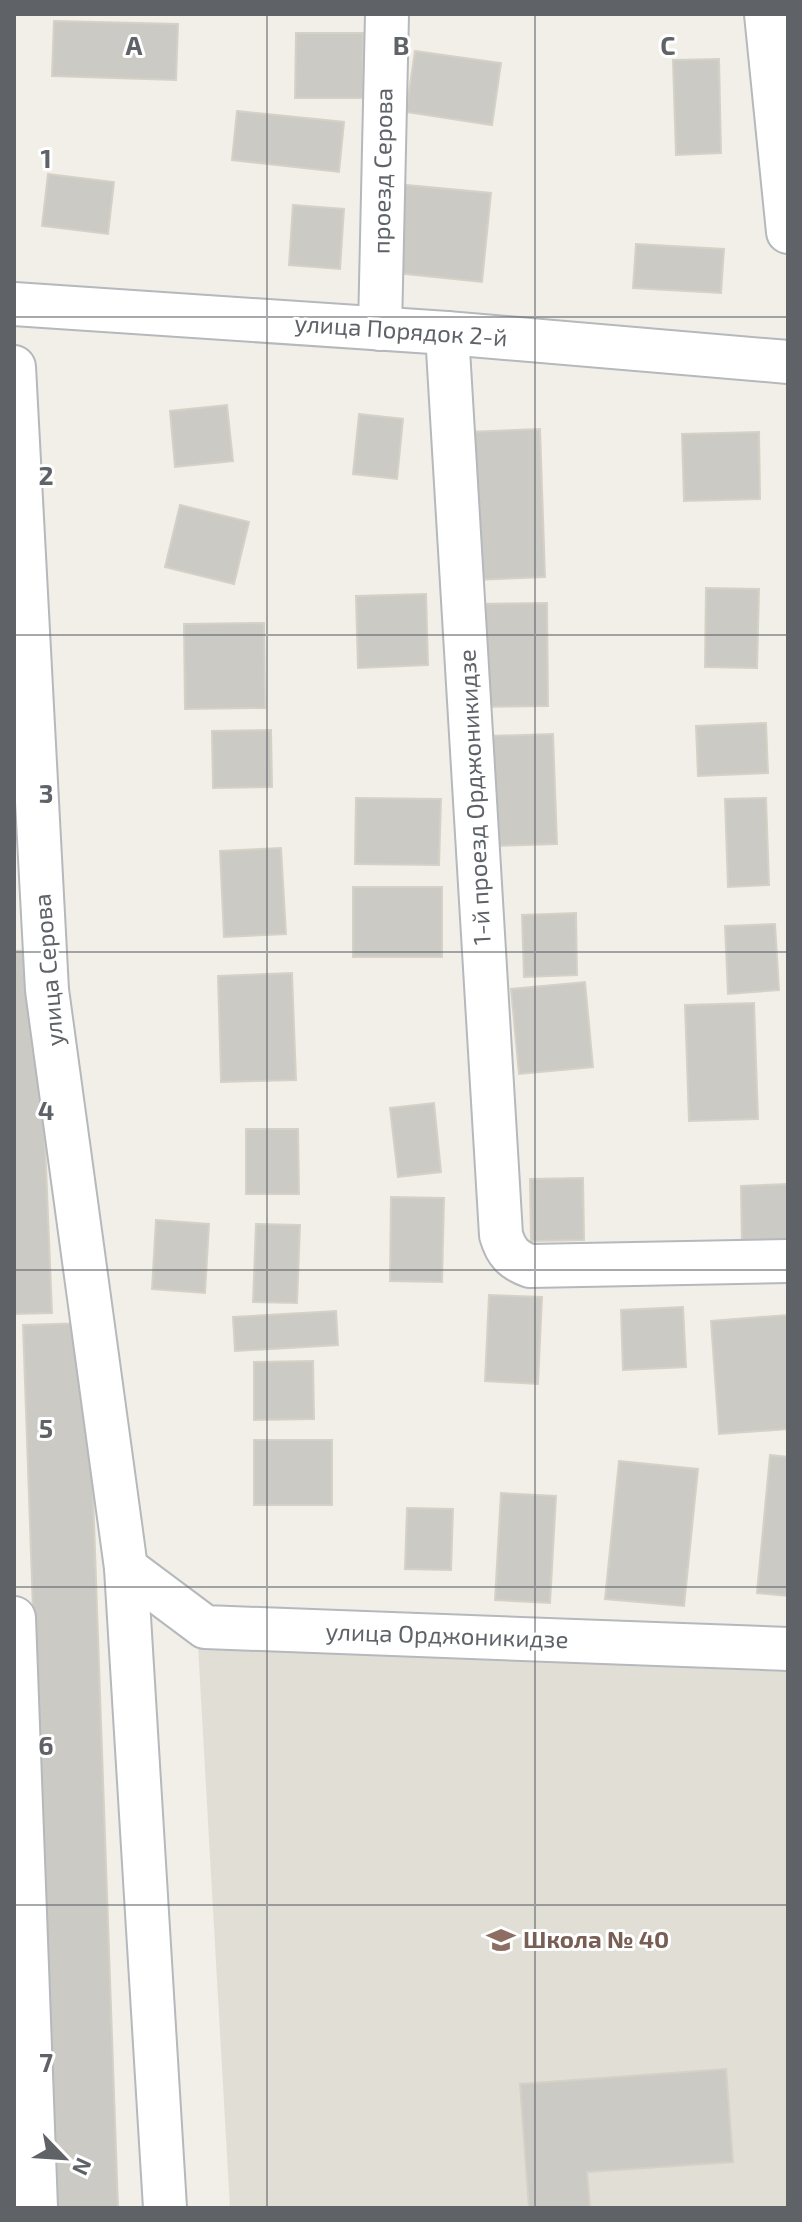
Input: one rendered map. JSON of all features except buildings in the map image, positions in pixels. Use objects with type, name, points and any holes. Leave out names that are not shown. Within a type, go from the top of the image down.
[{"type":"street","name":"проезд Серова","points":[[380,329],[387,14]]},
{"type":"street","points":[[766,14],[788,232]]},
{"type":"street","name":"улица Порядок 2-й","points":[[14,304],[447,333],[788,362]]},
{"type":"street","name":"1-й проезд Орджоникидзе","points":[[447,333],[501,1235],[505,1248],[512,1257],[530,1266],[788,1261]]},
{"type":"street","name":"улица Серова","points":[[14,367],[28,906],[47,990],[126,1568],[165,2208]]},
{"type":"street","name":"улица Орджоникидзе","points":[[126,1568],[205,1627],[788,1649]]},
{"type":"street","points":[[14,1618],[36,2208]]},
{"type":"shaded area","name":"Школа № 40","points":[[198,1646],[788,1672],[788,2208],[230,2208]]},
{"type":"place","name":"Школа № 40","points":[[501,1940]]}]
